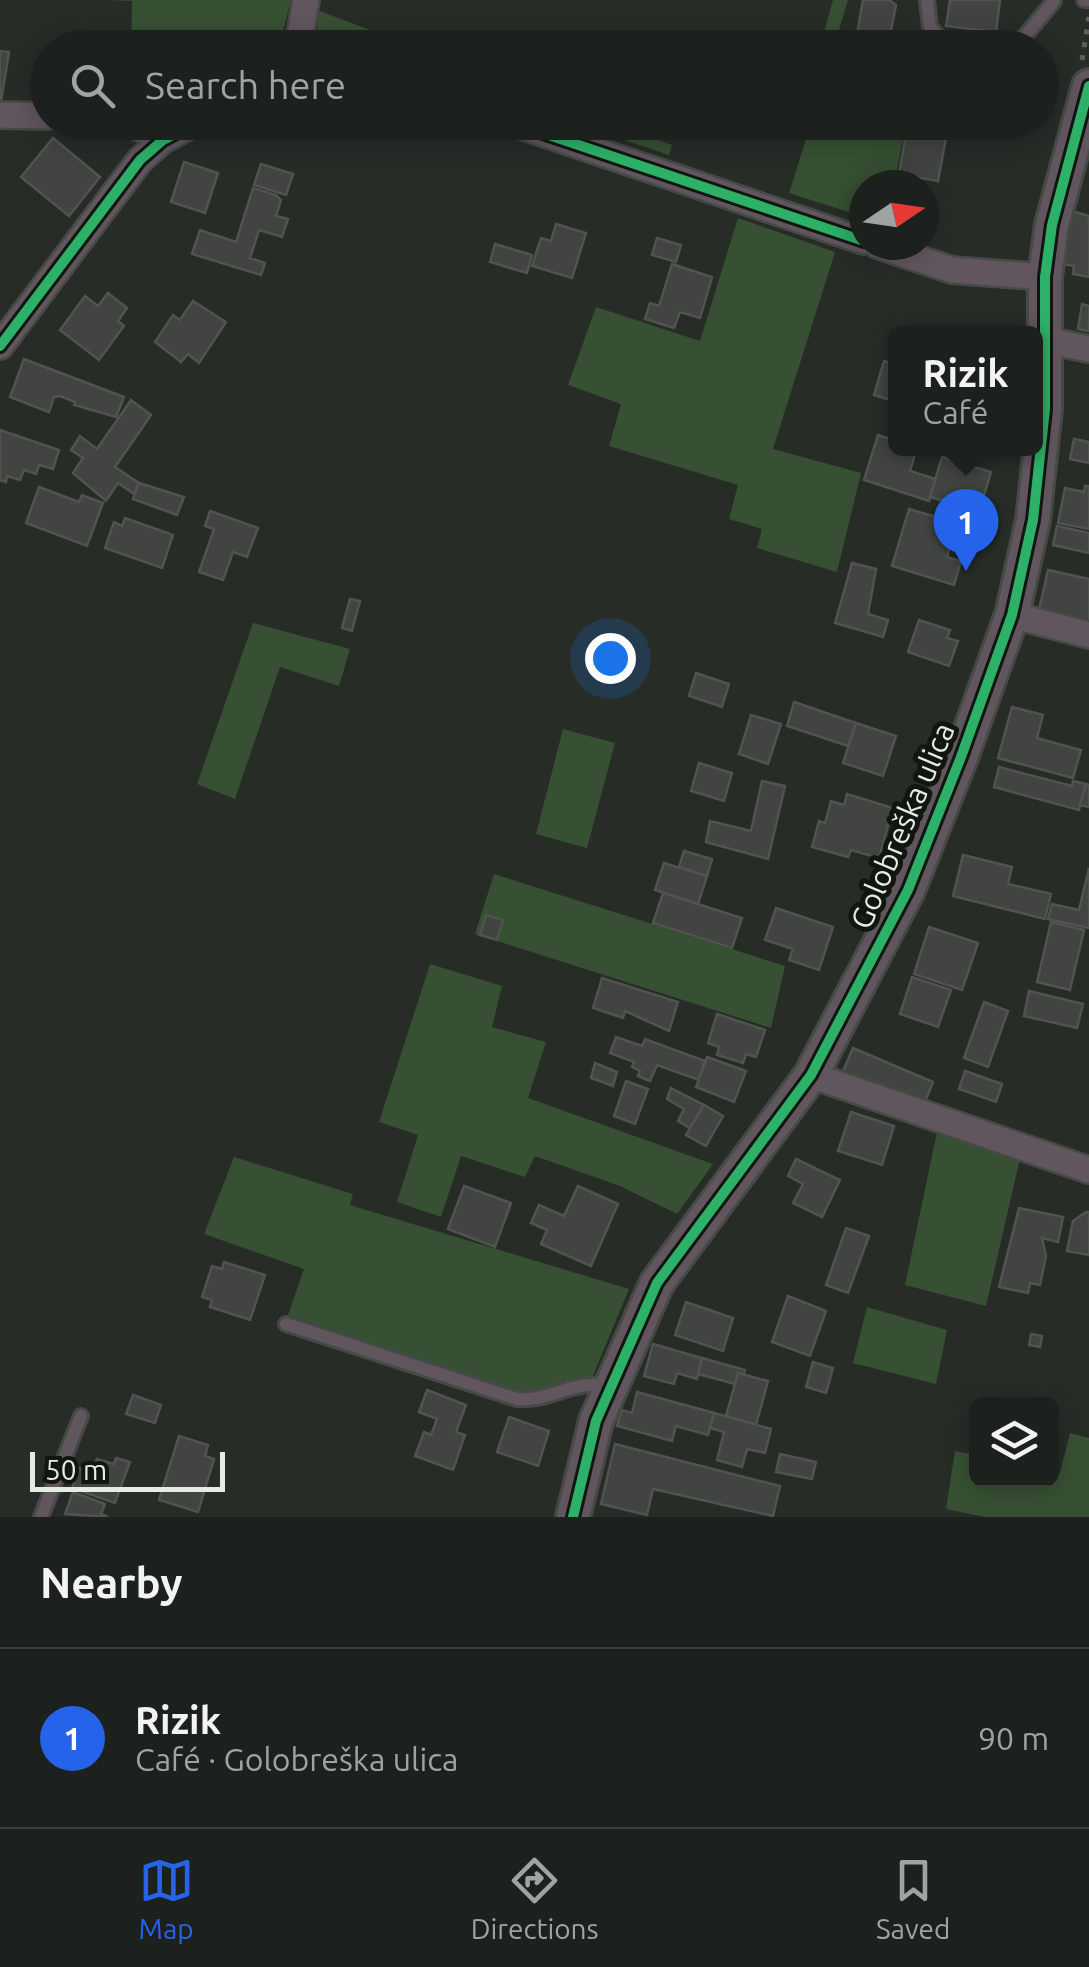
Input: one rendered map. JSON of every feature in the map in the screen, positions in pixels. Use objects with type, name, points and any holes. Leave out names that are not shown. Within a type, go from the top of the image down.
[{"type":"street","points":[[301,30],[306,0]]},
{"type":"street","name":"Golobreška ulica","points":[[1043,411],[1045,277],[1052,225],[1084,79]]},
{"type":"street","points":[[0,115],[30,116]]},
{"type":"street","points":[[0,346],[83,232],[140,160],[162,140]]},
{"type":"street","points":[[564,140],[849,236]]},
{"type":"street","points":[[922,260],[952,270],[1045,277]]},
{"type":"street","points":[[1045,340],[1089,348]]},
{"type":"street","name":"Golobreška ulica","points":[[573,1517],[609,1387],[657,1283],[811,1075],[928,845],[1012,615],[1041,456]]},
{"type":"street","points":[[1012,615],[1089,634]]},
{"type":"street","points":[[811,1075],[1089,1170]]},
{"type":"lane","points":[[926,0],[933,30]]},
{"type":"lane","points":[[1029,30],[1054,0],[1064,0]]},
{"type":"lane","points":[[286,1324],[517,1399],[537,1401],[582,1384],[609,1387]]},
{"type":"lane","points":[[41,1517],[81,1416]]},
{"type":"path","points":[[1084,79],[1089,17]]},
{"type":"green space","points":[[106,0],[291,0],[283,30],[131,30],[132,1]]},
{"type":"green space","points":[[833,0],[848,0],[839,30],[825,30]]},
{"type":"green space","points":[[317,10],[371,30],[318,30]]},
{"type":"green space","points":[[624,140],[658,140],[672,145],[669,155]]},
{"type":"green space","points":[[806,140],[903,140],[897,170],[849,170],[849,212],[789,193]]},
{"type":"green space","points":[[738,218],[835,252],[773,449],[861,473],[837,572],[757,548],[762,529],[729,519],[738,485],[609,446],[621,404],[568,385],[596,307],[700,341]]},
{"type":"green space","points":[[253,623],[350,649],[339,686],[280,667],[235,799],[197,784]]},
{"type":"green space","points":[[563,729],[615,743],[587,848],[536,834]]},
{"type":"green space","points":[[494,874],[785,966],[771,1028],[475,934]]},
{"type":"green space","points":[[430,964],[502,986],[492,1027],[546,1042],[528,1098],[713,1164],[677,1214],[620,1186],[535,1156],[525,1177],[461,1156],[441,1217],[397,1202],[418,1135],[379,1122]]},
{"type":"green space","points":[[938,1127],[1021,1154],[986,1306],[905,1285]]},
{"type":"green space","points":[[234,1157],[353,1194],[350,1205],[629,1289],[592,1378],[539,1392],[520,1392],[288,1315],[304,1269],[204,1234]]},
{"type":"green space","points":[[867,1307],[947,1330],[936,1384],[853,1363]]},
{"type":"green space","points":[[1070,1433],[1089,1438],[1089,1517],[985,1517],[946,1509],[955,1451],[969,1454],[969,1487],[1059,1487]]},
{"type":"building","points":[[863,0],[889,0],[896,5],[891,30],[858,30]]},
{"type":"building","points":[[950,0],[1000,0],[996,30],[946,26]]},
{"type":"building","points":[[0,51],[9,52],[0,107]]},
{"type":"building","points":[[55,140],[100,177],[69,216],[21,177]]},
{"type":"building","points":[[905,140],[946,140],[939,176],[939,170],[900,170]]},
{"type":"building","points":[[184,162],[218,173],[205,213],[171,202]]},
{"type":"building","points":[[261,164],[293,174],[286,195],[254,185]]},
{"type":"building","points":[[253,188],[276,195],[281,200],[276,216],[288,219],[282,237],[259,230],[250,258],[265,263],[261,275],[192,254],[200,230],[236,242]]},
{"type":"building","points":[[1072,211],[1089,216],[1089,277],[1073,274],[1074,266],[1062,264]]},
{"type":"building","points":[[556,224],[586,233],[572,278],[532,266],[541,238],[551,241]]},
{"type":"building","points":[[657,238],[681,245],[676,262],[652,255]]},
{"type":"building","points":[[495,244],[532,255],[527,273],[490,262]]},
{"type":"building","points":[[672,264],[712,277],[700,318],[680,312],[674,328],[645,319],[650,303],[659,306]]},
{"type":"building","points":[[108,293],[127,308],[118,321],[124,326],[99,360],[60,330],[85,296],[98,306]]},
{"type":"building","points":[[193,301],[226,322],[199,363],[188,354],[181,362],[155,342],[173,315],[180,320]]},
{"type":"building","points":[[1082,304],[1089,306],[1089,331],[1078,329]]},
{"type":"building","points":[[24,359],[124,397],[116,417],[74,405],[75,402],[60,396],[54,397],[49,412],[10,397]]},
{"type":"building","points":[[884,361],[888,362],[888,399],[874,395]]},
{"type":"building","points":[[131,400],[151,415],[115,467],[139,483],[134,494],[118,483],[106,501],[73,473],[83,458],[71,450],[80,436],[97,449]]},
{"type":"building","points":[[0,430],[59,450],[53,469],[39,465],[36,474],[24,470],[20,480],[7,476],[6,482],[0,480]]},
{"type":"building","points":[[878,435],[888,438],[888,456],[915,456],[910,471],[936,479],[929,501],[864,480]]},
{"type":"building","points":[[1074,439],[1089,442],[1089,463],[1070,459]]},
{"type":"building","points":[[942,457],[991,472],[979,512],[930,497]]},
{"type":"building","points":[[139,483],[184,497],[177,515],[133,499]]},
{"type":"building","points":[[1085,486],[1089,486],[1089,529],[1058,523],[1065,488],[1084,492]]},
{"type":"building","points":[[39,487],[79,502],[82,495],[103,503],[87,546],[26,523]]},
{"type":"building","points":[[909,509],[957,523],[947,557],[961,561],[954,585],[892,566]]},
{"type":"building","points":[[210,511],[258,528],[247,557],[233,552],[223,580],[199,572],[214,529],[205,526]]},
{"type":"building","points":[[125,518],[173,535],[162,568],[105,548],[114,522],[122,526]]},
{"type":"building","points":[[1057,526],[1089,533],[1089,553],[1053,545]]},
{"type":"building","points":[[852,563],[876,569],[868,614],[888,620],[883,637],[835,623]]},
{"type":"building","points":[[1048,570],[1089,579],[1089,621],[1039,610]]},
{"type":"building","points":[[350,599],[360,601],[352,631],[342,628]]},
{"type":"building","points":[[919,620],[950,630],[947,638],[958,641],[949,666],[908,652]]},
{"type":"building","points":[[696,673],[729,684],[722,707],[689,696]]},
{"type":"building","points":[[794,702],[856,723],[848,746],[787,726]]},
{"type":"building","points":[[1012,707],[1043,715],[1037,738],[1081,750],[1073,778],[998,758]]},
{"type":"building","points":[[751,715],[781,724],[768,764],[739,754]]},
{"type":"building","points":[[856,723],[896,736],[883,776],[843,763]]},
{"type":"building","points":[[699,763],[732,773],[724,801],[691,791]]},
{"type":"building","points":[[999,767],[1072,786],[1073,781],[1086,784],[1079,810],[994,787]]},
{"type":"building","points":[[762,781],[785,786],[768,859],[706,842],[710,821],[751,831]]},
{"type":"building","points":[[1086,784],[1089,785],[1089,807],[1080,805]]},
{"type":"building","points":[[847,794],[893,808],[879,858],[851,850],[848,857],[812,847],[819,821],[825,823],[831,801],[844,805]]},
{"type":"building","points":[[684,851],[712,859],[707,876],[679,867]]},
{"type":"building","points":[[963,855],[1012,867],[1008,884],[1051,894],[1045,919],[953,896]]},
{"type":"building","points":[[664,863],[707,876],[698,904],[655,890]]},
{"type":"building","points":[[1089,868],[1089,928],[1048,919],[1052,904],[1079,910]]},
{"type":"building","points":[[663,893],[742,918],[732,948],[653,923]]},
{"type":"building","points":[[776,908],[833,927],[819,970],[789,960],[793,949],[765,940]]},
{"type":"building","points":[[486,915],[503,920],[497,940],[480,935]]},
{"type":"building","points":[[1051,922],[1084,930],[1070,990],[1037,982]]},
{"type":"building","points":[[929,927],[978,943],[962,990],[914,974]]},
{"type":"building","points":[[912,977],[951,990],[938,1027],[900,1014]]},
{"type":"building","points":[[602,978],[678,1002],[669,1031],[625,1011],[623,1018],[593,1008]]},
{"type":"building","points":[[1029,991],[1083,1004],[1077,1028],[1024,1016]]},
{"type":"building","points":[[984,1002],[1008,1011],[988,1067],[964,1058]]},
{"type":"building","points":[[717,1014],[765,1030],[756,1057],[746,1054],[743,1063],[717,1055],[719,1047],[708,1043]]},
{"type":"building","points":[[616,1037],[642,1046],[645,1039],[705,1061],[699,1080],[657,1065],[650,1081],[638,1076],[640,1071],[632,1067],[634,1062],[610,1053]]},
{"type":"building","points":[[853,1048],[933,1082],[924,1104],[882,1086],[879,1092],[841,1076]]},
{"type":"building","points":[[707,1057],[746,1071],[734,1102],[696,1087]]},
{"type":"building","points":[[595,1063],[617,1072],[613,1086],[591,1078]]},
{"type":"building","points":[[965,1071],[1002,1084],[996,1102],[959,1089]]},
{"type":"building","points":[[626,1081],[648,1089],[635,1124],[614,1116]]},
{"type":"building","points":[[671,1088],[704,1105],[690,1128],[678,1121],[684,1109],[667,1099]]},
{"type":"building","points":[[704,1105],[723,1116],[706,1146],[686,1135]]},
{"type":"building","points":[[851,1112],[894,1126],[882,1165],[838,1151]]},
{"type":"building","points":[[796,1159],[840,1180],[822,1217],[793,1203],[803,1184],[788,1176]]},
{"type":"building","points":[[464,1186],[511,1203],[495,1247],[448,1229]]},
{"type":"building","points":[[578,1186],[618,1204],[591,1266],[541,1244],[547,1230],[531,1223],[539,1205],[564,1216]]},
{"type":"building","points":[[1019,1208],[1063,1217],[1058,1242],[1042,1238],[1046,1256],[1040,1285],[1030,1283],[1028,1293],[999,1287]]},
{"type":"building","points":[[1086,1212],[1089,1255],[1067,1251],[1073,1221]]},
{"type":"building","points":[[846,1228],[869,1236],[848,1293],[826,1285]]},
{"type":"building","points":[[224,1262],[265,1275],[250,1320],[210,1307],[212,1300],[202,1297],[212,1266],[222,1269]]},
{"type":"building","points":[[788,1296],[826,1311],[810,1356],[772,1342]]},
{"type":"building","points":[[686,1302],[733,1318],[723,1351],[675,1335]]},
{"type":"building","points":[[1031,1334],[1042,1336],[1040,1347],[1029,1345]]},
{"type":"building","points":[[653,1344],[702,1358],[697,1379],[677,1373],[674,1384],[644,1376]]},
{"type":"building","points":[[702,1358],[745,1370],[743,1375],[738,1373],[735,1384],[698,1374]]},
{"type":"building","points":[[813,1362],[833,1368],[826,1393],[806,1387]]},
{"type":"building","points":[[738,1373],[768,1381],[756,1425],[726,1416]]},
{"type":"building","points":[[427,1390],[466,1405],[456,1432],[465,1435],[453,1470],[415,1456],[424,1432],[431,1435],[437,1419],[419,1412]]},
{"type":"building","points":[[637,1392],[714,1413],[708,1435],[676,1426],[672,1441],[617,1426],[622,1410],[632,1413]]},
{"type":"building","points":[[133,1395],[161,1405],[155,1423],[126,1414]]},
{"type":"building","points":[[714,1413],[771,1429],[765,1453],[747,1449],[742,1467],[717,1460],[724,1432],[710,1428]]},
{"type":"building","points":[[509,1417],[549,1431],[538,1466],[497,1452]]},
{"type":"building","points":[[179,1436],[208,1445],[205,1456],[214,1459],[198,1512],[159,1500]]},
{"type":"building","points":[[615,1444],[780,1486],[773,1516],[653,1489],[647,1515],[601,1504]]},
{"type":"building","points":[[780,1454],[816,1462],[812,1479],[776,1472]]},
{"type":"building","points":[[116,1458],[130,1462],[115,1503],[72,1488],[79,1468],[92,1473],[97,1459],[114,1464]]},
{"type":"building","points":[[73,1492],[105,1504],[101,1514],[108,1517],[65,1514]]},
{"type":"cycle path","points":[[1043,428],[1045,277],[1052,225],[1089,86]]},
{"type":"cycle path","points":[[0,346],[140,160],[163,140]]},
{"type":"cycle path","points":[[564,140],[849,236]]},
{"type":"cycle path","points":[[573,1517],[596,1421],[657,1283],[811,1075],[908,890],[1012,615],[1033,520],[1040,456]]},
{"type":"place","name":"Rizik","points":[[966,571]]}]
